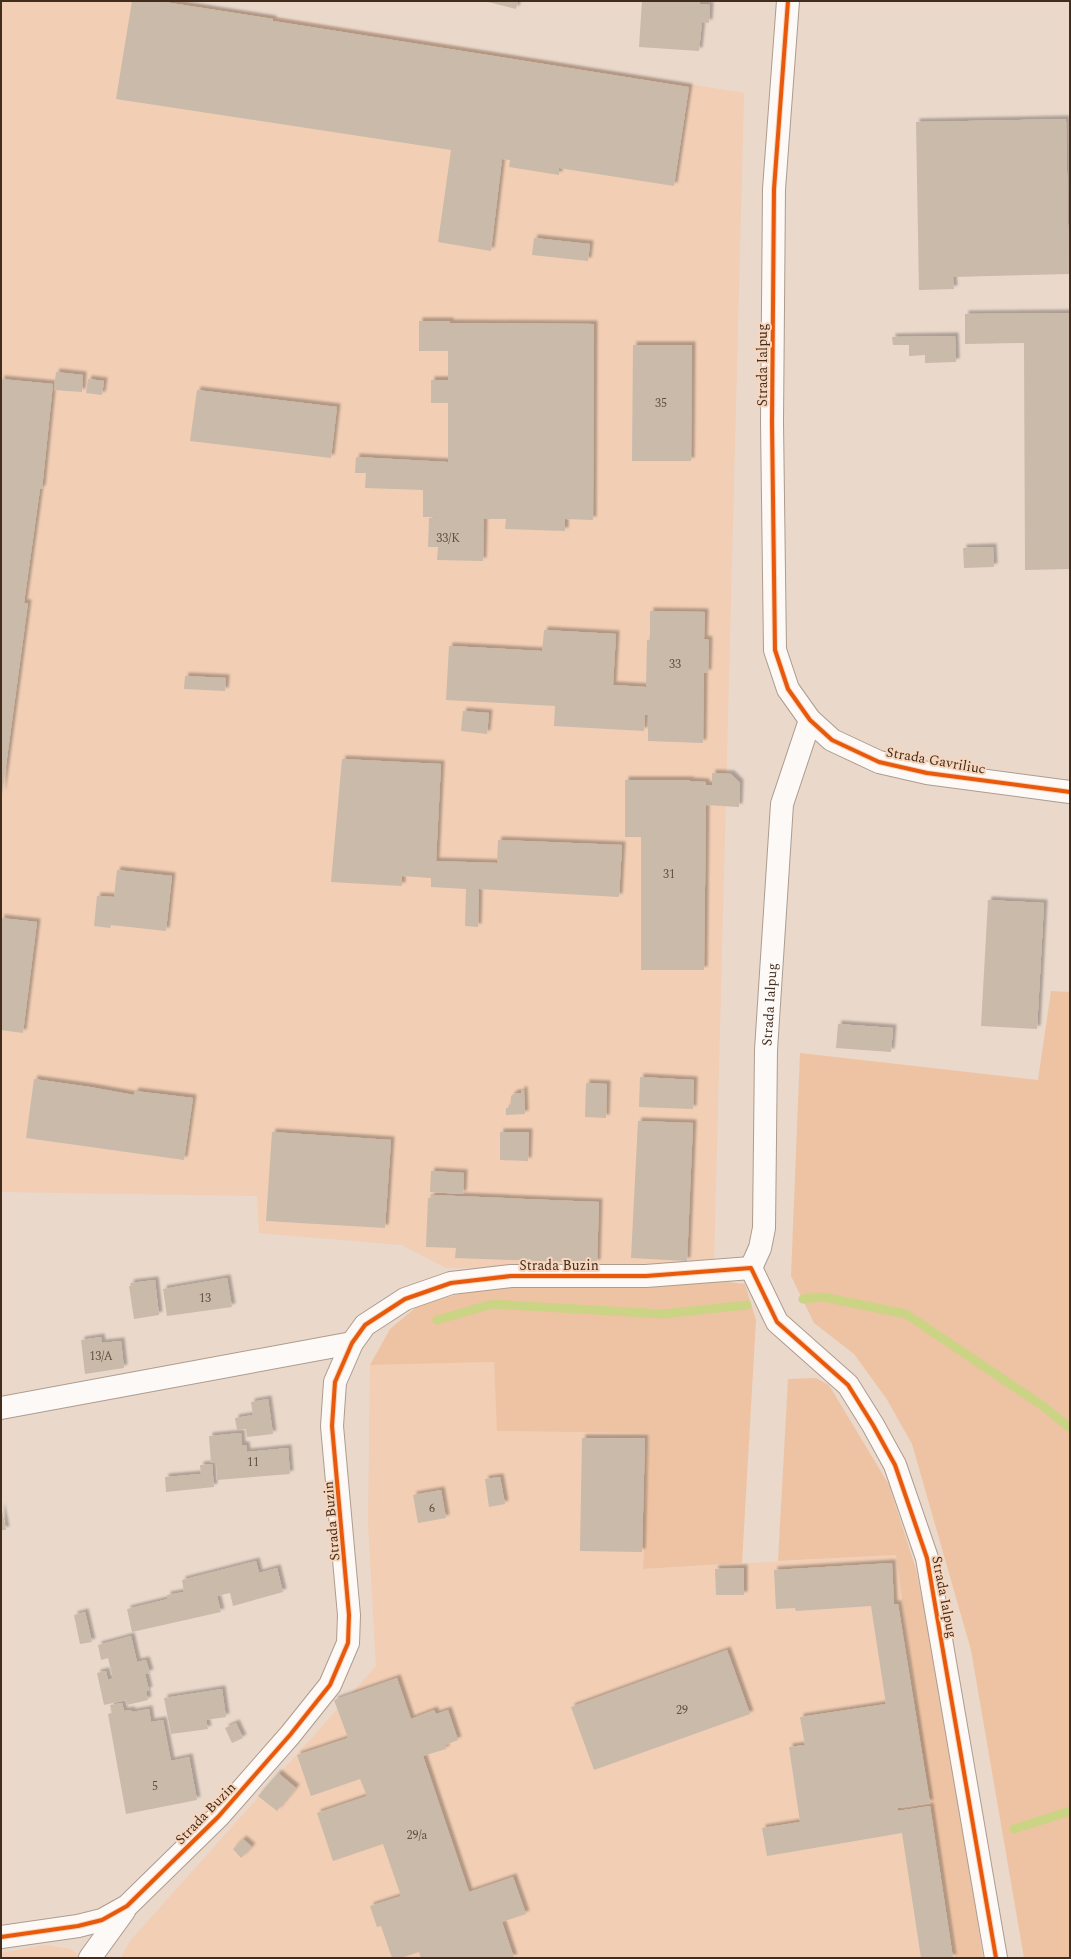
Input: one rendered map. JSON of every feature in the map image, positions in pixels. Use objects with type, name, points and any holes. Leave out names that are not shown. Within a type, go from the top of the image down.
[{"type":"street","name":"Strada Ialpug","points":[[788,1],[774,189],[772,422],[775,650],[788,689],[810,720],[782,804],[766,1050],[764,1228],[760,1248],[751,1268],[777,1322],[848,1385],[873,1425],[895,1466],[928,1558],[996,1958]]},
{"type":"street","name":"Strada Gavriliuc","points":[[810,720],[832,740],[879,762],[927,772],[1070,792]]},
{"type":"street","name":"Strada Buzin","points":[[1,1937],[78,1926],[102,1920],[127,1906],[218,1817],[290,1735],[330,1685],[348,1642],[349,1615],[332,1426],[335,1382],[352,1343],[365,1325],[405,1299],[451,1283],[511,1276],[646,1276],[751,1268]]},
{"type":"street","points":[[1,1408],[352,1343]]},
{"type":"street","points":[[90,1958],[127,1906]]},
{"type":"shaded area","points":[[1,1],[180,1],[744,93],[714,1262],[606,1269],[446,1268],[402,1245],[259,1233],[257,1196],[1,1192]]},
{"type":"shaded area","points":[[1051,991],[1070,992],[1070,1958],[1024,1958],[971,1650],[912,1444],[886,1398],[854,1354],[814,1323],[791,1276],[800,1053],[1038,1080]]},
{"type":"shaded area","points":[[728,1282],[745,1284],[756,1320],[742,1563],[643,1569],[649,1433],[497,1431],[494,1362],[370,1365],[390,1329],[420,1304],[483,1288]]},
{"type":"shaded area","points":[[494,1362],[498,1431],[649,1433],[643,1569],[896,1555],[920,1732],[956,1958],[121,1958],[129,1942],[376,1666],[368,1523],[370,1365]]},
{"type":"shaded area","points":[[816,1378],[829,1385],[889,1485],[916,1569],[951,1740],[983,1958],[956,1958],[920,1732],[896,1555],[778,1561],[788,1379]]},
{"type":"shaded area","points":[[45,1945],[70,1949],[82,1957],[1,1958],[1,1953]]},
{"type":"building","points":[[132,1],[158,1],[273,19],[273,21],[689,87],[674,186],[559,168],[559,175],[509,167],[510,160],[502,159],[491,251],[438,242],[451,150],[116,99]]},
{"type":"building","points":[[484,1],[518,1],[516,9]]},
{"type":"building","points":[[642,1],[700,1],[700,4],[710,5],[709,23],[702,22],[699,51],[639,47]]},
{"type":"building","points":[[1066,119],[1069,274],[953,277],[954,289],[919,290],[916,122]]},
{"type":"building","points":[[534,238],[590,244],[588,261],[532,255]]},
{"type":"building","points":[[1070,313],[1070,569],[1025,570],[1024,343],[965,344],[965,314]]},
{"type":"building","points":[[419,321],[450,321],[450,323],[594,324],[593,520],[565,519],[565,531],[505,529],[506,519],[484,519],[483,561],[437,560],[438,547],[428,547],[429,518],[447,517],[423,517],[423,490],[365,488],[366,473],[355,473],[356,457],[448,462],[448,403],[431,403],[431,380],[448,380],[448,351],[419,351]]},
{"type":"building","points":[[955,336],[956,362],[925,363],[925,355],[909,356],[909,345],[893,345],[892,337]]},
{"type":"building","points":[[633,345],[692,345],[691,461],[632,461]]},
{"type":"building","points":[[56,372],[83,375],[82,392],[54,390]]},
{"type":"building","points":[[1,379],[53,384],[42,489],[40,489],[24,603],[28,603],[2,795]]},
{"type":"building","points":[[88,379],[104,381],[102,395],[86,393]]},
{"type":"building","points":[[197,390],[337,407],[331,458],[190,441]]},
{"type":"building","points":[[993,547],[994,567],[964,568],[963,548]]},
{"type":"building","points":[[650,611],[705,612],[704,639],[709,640],[708,673],[704,673],[703,743],[648,741],[648,715],[645,715],[644,731],[554,726],[555,706],[446,700],[449,646],[542,651],[544,630],[616,634],[613,685],[646,687],[647,640],[650,640]]},
{"type":"building","points":[[185,676],[226,678],[225,691],[184,689]]},
{"type":"building","points":[[463,711],[489,713],[487,734],[461,731]]},
{"type":"building","points":[[342,759],[441,764],[436,861],[497,863],[498,840],[622,845],[619,897],[479,889],[478,927],[465,926],[466,889],[431,887],[431,878],[402,876],[402,886],[331,882]]},
{"type":"building","points":[[712,773],[731,774],[740,783],[739,807],[706,805],[704,970],[641,970],[641,837],[625,837],[625,780],[690,780],[706,782],[706,785],[712,785]]},
{"type":"building","points":[[117,870],[172,876],[166,931],[111,925],[110,928],[94,926],[97,896],[114,897]]},
{"type":"building","points":[[988,900],[1044,903],[1037,1029],[981,1026]]},
{"type":"building","points":[[1,918],[37,922],[23,1033],[1,1030]]},
{"type":"building","points":[[838,1024],[893,1028],[891,1052],[836,1048]]},
{"type":"building","points":[[640,1077],[694,1080],[693,1109],[639,1107]]},
{"type":"building","points":[[34,1079],[134,1095],[135,1091],[193,1098],[184,1160],[26,1138]]},
{"type":"building","points":[[586,1083],[607,1084],[606,1118],[585,1117]]},
{"type":"building","points":[[521,1090],[524,1090],[525,1114],[506,1115],[506,1108],[510,1108],[511,1096],[515,1093],[521,1093]]},
{"type":"building","points":[[638,1121],[693,1123],[687,1261],[631,1258]]},
{"type":"building","points":[[272,1132],[391,1140],[385,1228],[266,1221]]},
{"type":"building","points":[[500,1132],[529,1132],[528,1161],[500,1160]]},
{"type":"building","points":[[431,1171],[464,1173],[463,1194],[430,1192]]},
{"type":"building","points":[[431,1195],[599,1202],[597,1263],[455,1258],[456,1248],[426,1247],[428,1198],[431,1198]]},
{"type":"building","points":[[227,1278],[232,1307],[167,1316],[163,1289]]},
{"type":"building","points":[[155,1280],[159,1315],[134,1319],[129,1286],[131,1286],[130,1283]]},
{"type":"building","points":[[101,1337],[102,1343],[121,1341],[124,1368],[85,1374],[81,1340]]},
{"type":"building","points":[[268,1399],[273,1434],[247,1437],[246,1429],[237,1430],[235,1418],[253,1415],[251,1402]]},
{"type":"building","points":[[241,1433],[242,1445],[246,1445],[247,1452],[288,1448],[290,1474],[217,1480],[216,1463],[211,1463],[209,1436]]},
{"type":"building","points":[[582,1438],[645,1438],[642,1552],[580,1551]]},
{"type":"building","points":[[212,1464],[214,1487],[166,1492],[165,1477],[201,1474],[200,1465]]},
{"type":"building","points":[[500,1477],[505,1504],[489,1507],[485,1479]]},
{"type":"building","points":[[441,1490],[446,1518],[418,1523],[413,1495]]},
{"type":"building","points":[[1,1506],[6,1530],[1,1530]]},
{"type":"building","points":[[256,1561],[259,1573],[277,1568],[283,1592],[233,1606],[230,1593],[217,1596],[221,1612],[132,1632],[127,1609],[168,1599],[167,1595],[184,1592],[182,1580]]},
{"type":"building","points":[[892,1563],[894,1604],[898,1604],[930,1803],[898,1808],[898,1811],[930,1806],[953,1958],[921,1958],[902,1833],[767,1856],[762,1828],[800,1822],[789,1747],[805,1745],[800,1717],[886,1704],[871,1606],[796,1611],[795,1608],[776,1609],[774,1570]]},
{"type":"building","points":[[744,1568],[744,1595],[716,1595],[715,1569]]},
{"type":"building","points":[[85,1612],[92,1642],[80,1644],[74,1615]]},
{"type":"building","points":[[131,1636],[137,1662],[146,1660],[150,1673],[145,1674],[149,1690],[146,1691],[148,1700],[127,1705],[126,1700],[104,1705],[97,1673],[106,1671],[108,1680],[113,1678],[108,1658],[101,1660],[98,1645]]},
{"type":"building","points":[[727,1650],[750,1714],[594,1770],[571,1707]]},
{"type":"building","points":[[397,1678],[411,1719],[434,1710],[436,1714],[448,1710],[458,1740],[445,1745],[446,1749],[423,1756],[469,1892],[513,1877],[526,1914],[502,1922],[514,1958],[421,1958],[419,1952],[401,1958],[392,1958],[381,1926],[377,1927],[370,1906],[401,1896],[383,1844],[333,1861],[317,1813],[367,1796],[360,1779],[311,1796],[297,1755],[348,1738],[334,1700]]},
{"type":"building","points":[[222,1689],[226,1717],[206,1720],[208,1729],[171,1734],[164,1698]]},
{"type":"building","points":[[122,1703],[124,1711],[131,1710],[132,1712],[149,1709],[151,1722],[163,1720],[171,1761],[189,1757],[197,1800],[126,1814],[108,1714],[112,1713],[110,1705]]},
{"type":"building","points":[[236,1723],[243,1738],[232,1743],[225,1728]]},
{"type":"building","points":[[278,1773],[296,1788],[277,1811],[258,1796]]},
{"type":"building","points":[[243,1839],[252,1847],[241,1858],[233,1849]]},
{"type":"waterway","points":[[803,1299],[823,1297],[906,1314],[1043,1406],[1070,1428]]},
{"type":"waterway","points":[[437,1320],[492,1304],[663,1314],[747,1305]]},
{"type":"waterway","points":[[1014,1829],[1070,1811]]},
{"type":"cycle path","points":[[788,1],[774,189],[772,422],[775,650],[788,689],[810,720],[832,740],[879,762],[927,773],[1070,792]]},
{"type":"cycle path","points":[[1,1937],[78,1926],[102,1920],[127,1906],[218,1817],[290,1735],[330,1685],[348,1643],[349,1615],[332,1426],[335,1382],[352,1343],[365,1325],[405,1299],[451,1283],[511,1276],[646,1276],[751,1268],[777,1322],[848,1385],[873,1425],[895,1465],[927,1558],[996,1958]]}]
